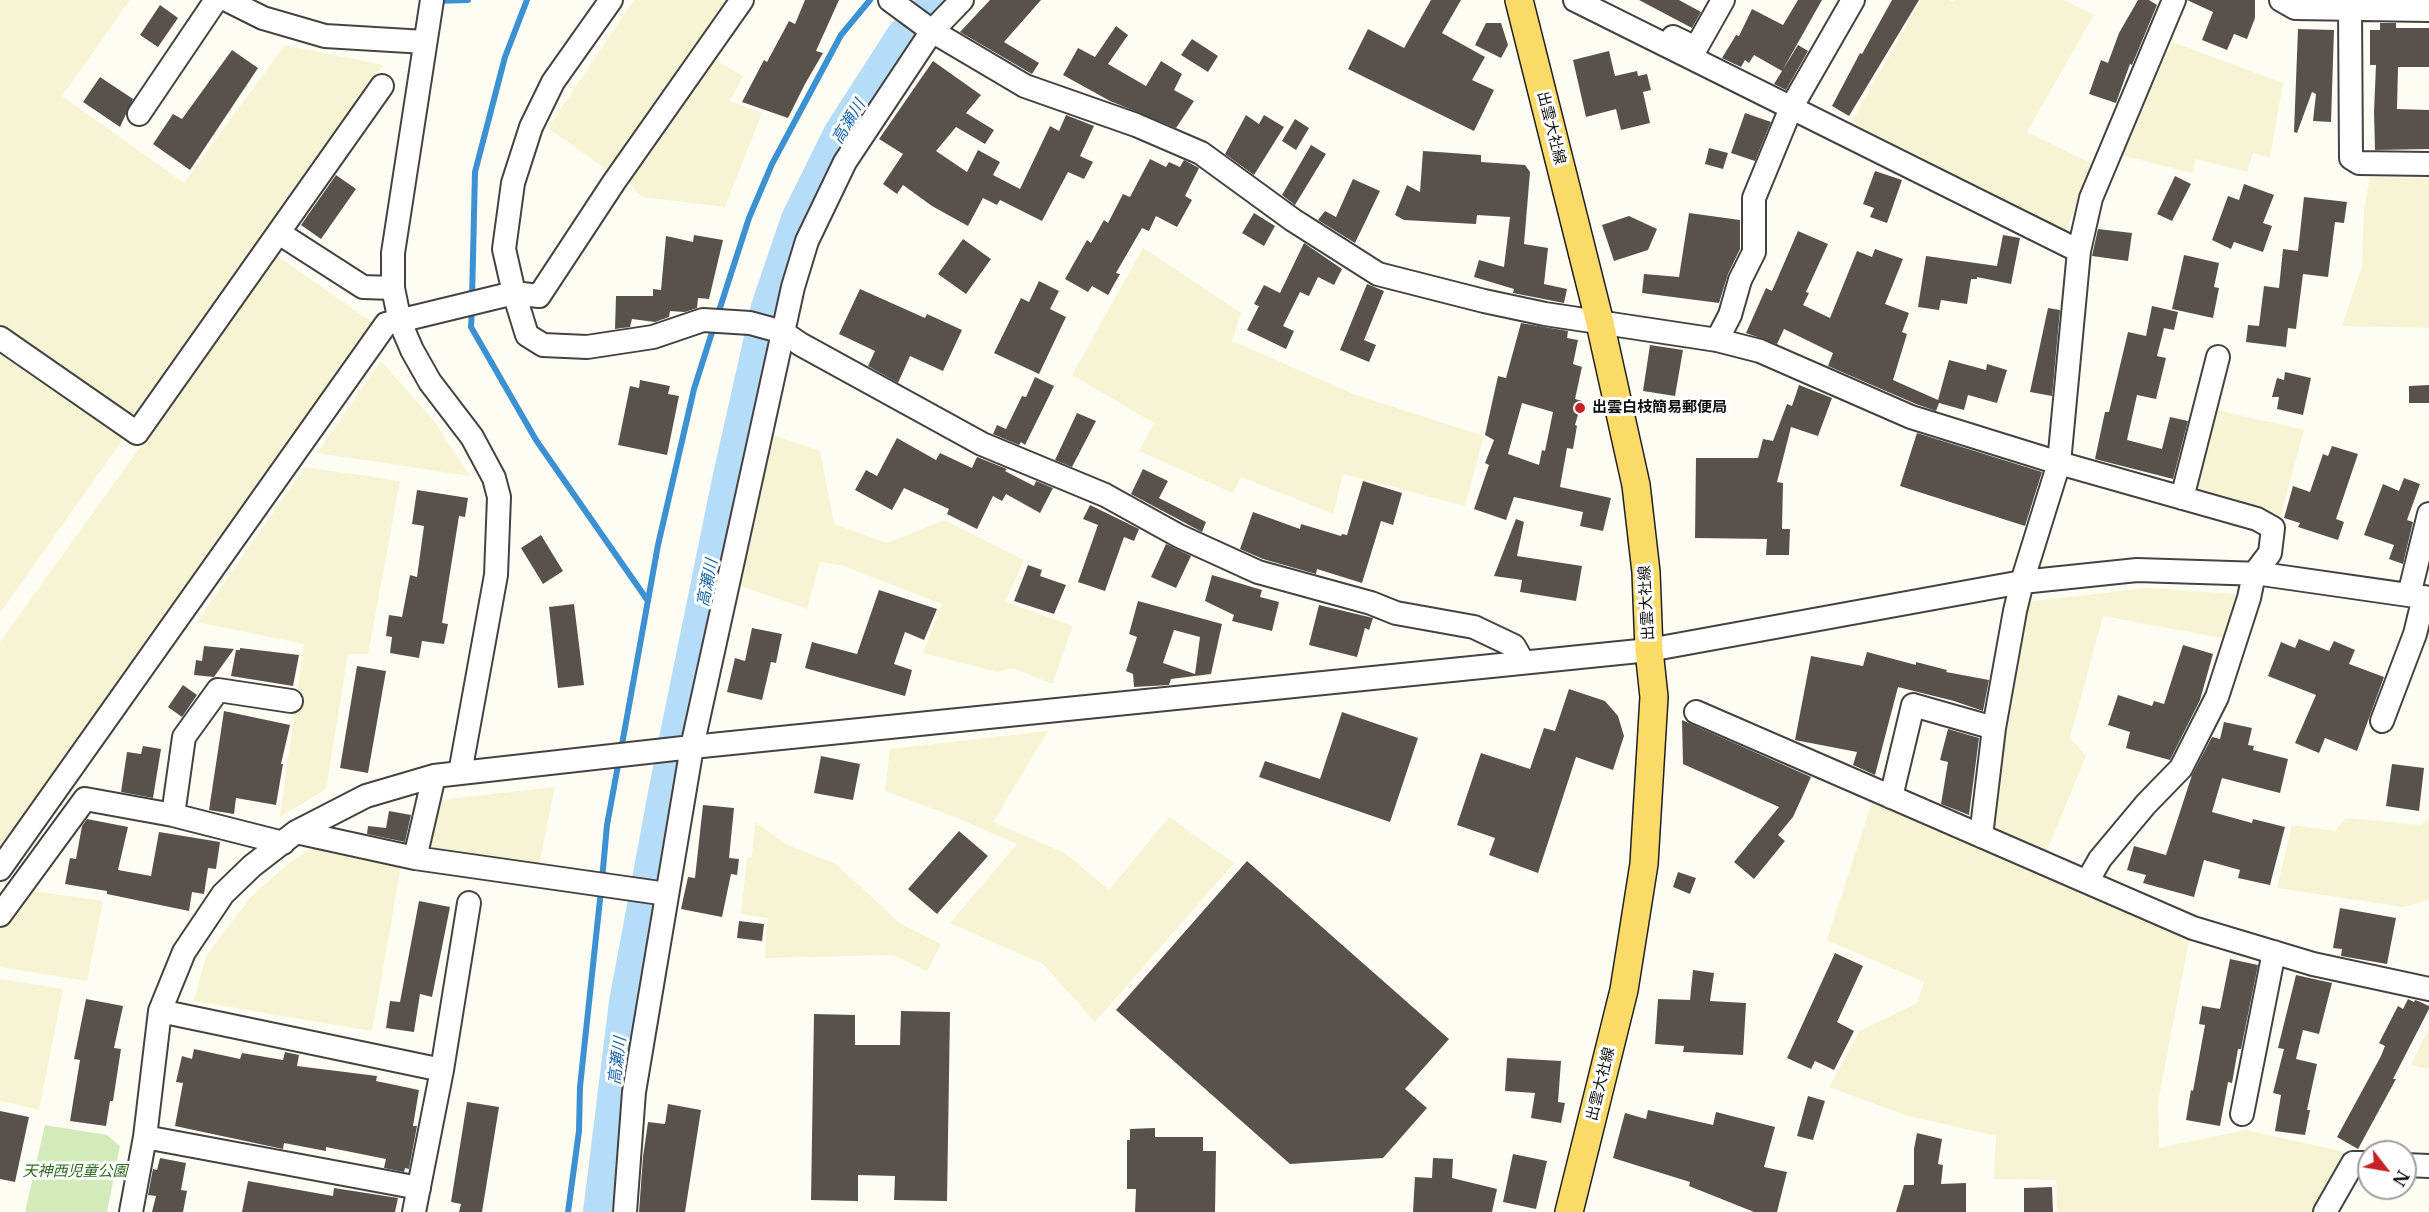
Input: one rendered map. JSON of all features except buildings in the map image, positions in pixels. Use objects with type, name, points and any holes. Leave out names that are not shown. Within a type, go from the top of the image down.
[{"type":"main road","name":"出雲大社線","points":[[1519,0],[1600,323],[1636,485],[1646,572],[1649,650],[1654,698],[1644,864],[1624,990],[1569,1212]]},
{"type":"street","points":[[139,114],[216,0]]},
{"type":"street","points":[[227,0],[263,18],[326,36],[425,42]]},
{"type":"street","points":[[611,0],[553,81],[531,127],[513,183],[504,249],[527,335],[543,345],[587,347],[652,337],[704,320],[750,323],[783,332],[800,344],[982,444],[1105,495],[1179,536],[1258,572],[1371,603],[1396,613],[1474,627],[1514,646],[1523,662]]},
{"type":"street","points":[[0,869],[386,324],[514,293],[538,296],[614,182],[742,0]]},
{"type":"street","points":[[890,0],[932,31],[1024,86],[1136,125],[1202,153],[1293,220],[1378,274],[1484,301],[1600,323],[1717,340],[1760,351],[1911,417],[2059,463],[2257,519],[2272,528],[2271,554],[2254,574],[2249,598],[2217,697],[2181,768],[2146,804],[2100,859],[2086,882]]},
{"type":"street","points":[[625,1212],[634,1092],[692,747],[793,287],[807,242],[845,162],[932,31],[962,0]]},
{"type":"street","points":[[1575,0],[2079,252]]},
{"type":"street","points":[[1599,0],[1696,48],[1723,0]]},
{"type":"street","points":[[1717,340],[1730,315],[1740,280],[1754,252],[1755,198],[1791,108],[1853,0]]},
{"type":"street","points":[[1980,836],[1994,728],[2022,582],[2059,463],[2079,252],[2091,198],[2174,0]]},
{"type":"street","points":[[2282,0],[2295,8],[2429,10]]},
{"type":"street","points":[[2350,9],[2351,158],[2359,163],[2429,164]]},
{"type":"street","points":[[430,10],[393,253],[393,288],[400,322],[412,350],[430,382],[472,437],[494,478],[499,497],[496,575],[460,773]]},
{"type":"street","points":[[0,338],[137,433],[382,86]]},
{"type":"street","points":[[279,233],[363,287],[393,288]]},
{"type":"street","points":[[2182,498],[2218,357]]},
{"type":"street","points":[[2382,721],[2415,634],[2429,514]]},
{"type":"street","points":[[130,1212],[145,1137],[160,1011],[184,952],[223,894],[252,866],[290,838],[366,796],[434,776],[692,747],[1649,650],[2022,582],[2137,570],[2254,574],[2421,597]]},
{"type":"street","points":[[173,815],[184,737],[218,690],[291,701]]},
{"type":"street","points":[[1891,797],[1913,705],[1994,728]]},
{"type":"street","points":[[1696,712],[2193,928],[2313,964],[2429,989]]},
{"type":"street","points":[[415,858],[434,776]]},
{"type":"street","points":[[0,915],[85,798],[290,838],[667,894]]},
{"type":"street","points":[[414,1212],[442,1070],[469,903]]},
{"type":"street","points":[[2242,1114],[2274,952]]},
{"type":"street","points":[[160,1011],[442,1070]]},
{"type":"street","points":[[145,1137],[419,1188]]},
{"type":"street","points":[[2325,1212],[2353,1163],[2357,1163]]},
{"type":"shaded area","points":[[0,0],[130,0],[62,96],[184,183],[285,45],[383,65],[134,421],[0,326]]},
{"type":"shaded area","points":[[634,0],[732,0],[610,172],[548,128]]},
{"type":"shaded area","points":[[1921,0],[1953,2],[1954,0],[2064,0],[2094,15],[2027,132],[2095,165],[2063,235],[1848,128]]},
{"type":"shaded area","points":[[2172,42],[2283,83],[2270,158],[2253,153],[2247,172],[2196,159],[2192,173],[2121,155]]},
{"type":"shaded area","points":[[713,59],[743,76],[730,101],[762,113],[725,207],[642,197],[627,181]]},
{"type":"shaded area","points":[[2370,177],[2429,178],[2429,328],[2342,326],[2362,266],[2364,210]]},
{"type":"shaded area","points":[[1143,248],[1241,313],[1232,341],[1356,395],[1484,436],[1465,506],[1343,474],[1333,514],[1241,477],[1233,493],[1139,451],[1154,423],[1072,375]]},
{"type":"shaded area","points":[[273,253],[373,323],[0,849],[0,642],[141,446]]},
{"type":"shaded area","points":[[0,352],[123,439],[0,613]]},
{"type":"shaded area","points":[[381,361],[434,421],[470,476],[317,453]]},
{"type":"shaded area","points":[[2209,408],[2304,430],[2280,518],[2188,492]]},
{"type":"shaded area","points":[[770,434],[820,451],[834,524],[887,543],[944,520],[1024,560],[1005,602],[1073,626],[1052,684],[1013,668],[997,672],[923,653],[942,604],[841,565],[820,562],[807,609],[738,585]]},
{"type":"shaded area","points":[[305,467],[400,481],[368,654],[348,654],[326,789],[280,817],[304,644],[197,622]]},
{"type":"shaded area","points":[[2148,588],[2237,594],[2241,600],[2227,639],[2103,616],[2070,738],[2086,756],[2046,853],[1993,835],[2005,712],[2025,602]]},
{"type":"shaded area","points":[[1048,731],[993,822],[1065,853],[1109,890],[1169,817],[1234,863],[1095,1022],[1043,964],[950,923],[1017,844],[960,819],[885,791],[890,749]]},
{"type":"shaded area","points":[[555,787],[538,870],[424,849],[431,801]]},
{"type":"shaded area","points":[[1873,799],[2190,935],[2158,1102],[2159,1148],[2245,1130],[2350,1153],[2317,1212],[2057,1212],[2056,1180],[1994,1179],[1996,1136],[1905,1115],[1829,1087],[1860,1031],[1917,1003],[1924,982],[1827,940]]},
{"type":"shaded area","points":[[2346,818],[2421,825],[2429,818],[2429,900],[2403,907],[2277,888],[2292,825],[2335,831]]},
{"type":"shaded area","points":[[755,822],[787,845],[836,864],[901,924],[941,944],[927,971],[893,955],[765,958],[768,918],[741,914],[747,858],[752,857]]},
{"type":"shaded area","points":[[316,845],[401,866],[372,1031],[194,1001],[206,956],[251,897],[288,864]]},
{"type":"shaded area","points":[[26,890],[103,901],[87,981],[0,967],[0,927]]},
{"type":"shaded area","points":[[0,979],[63,989],[39,1110],[0,1101]]},
{"type":"shaded area","points":[[2429,1028],[2429,1069],[2411,1065]]},
{"type":"green space","name":"天神西児童公園","points":[[45,1125],[107,1135],[120,1146],[107,1212],[25,1212]]},
{"type":"waterway","points":[[436,1],[468,0]]},
{"type":"waterway","points":[[472,299],[475,172],[505,57],[527,0]]},
{"type":"waterway","points":[[717,317],[749,218],[772,164],[841,35],[870,0]]},
{"type":"waterway","name":"高瀬川","points":[[600,1212],[626,1002],[666,788],[729,480],[768,307],[798,219],[840,134],[903,36],[939,0]]},
{"type":"waterway","points":[[472,309],[471,327],[536,440],[648,601]]},
{"type":"waterway","points":[[621,750],[658,545],[694,389],[714,326]]},
{"type":"waterway","points":[[602,880],[607,825],[619,760]]},
{"type":"waterway","points":[[568,1212],[579,1131],[580,1087],[601,890]]},
{"type":"place","name":"出雲白枝簡易郵便局","points":[[1580,408]]}]
